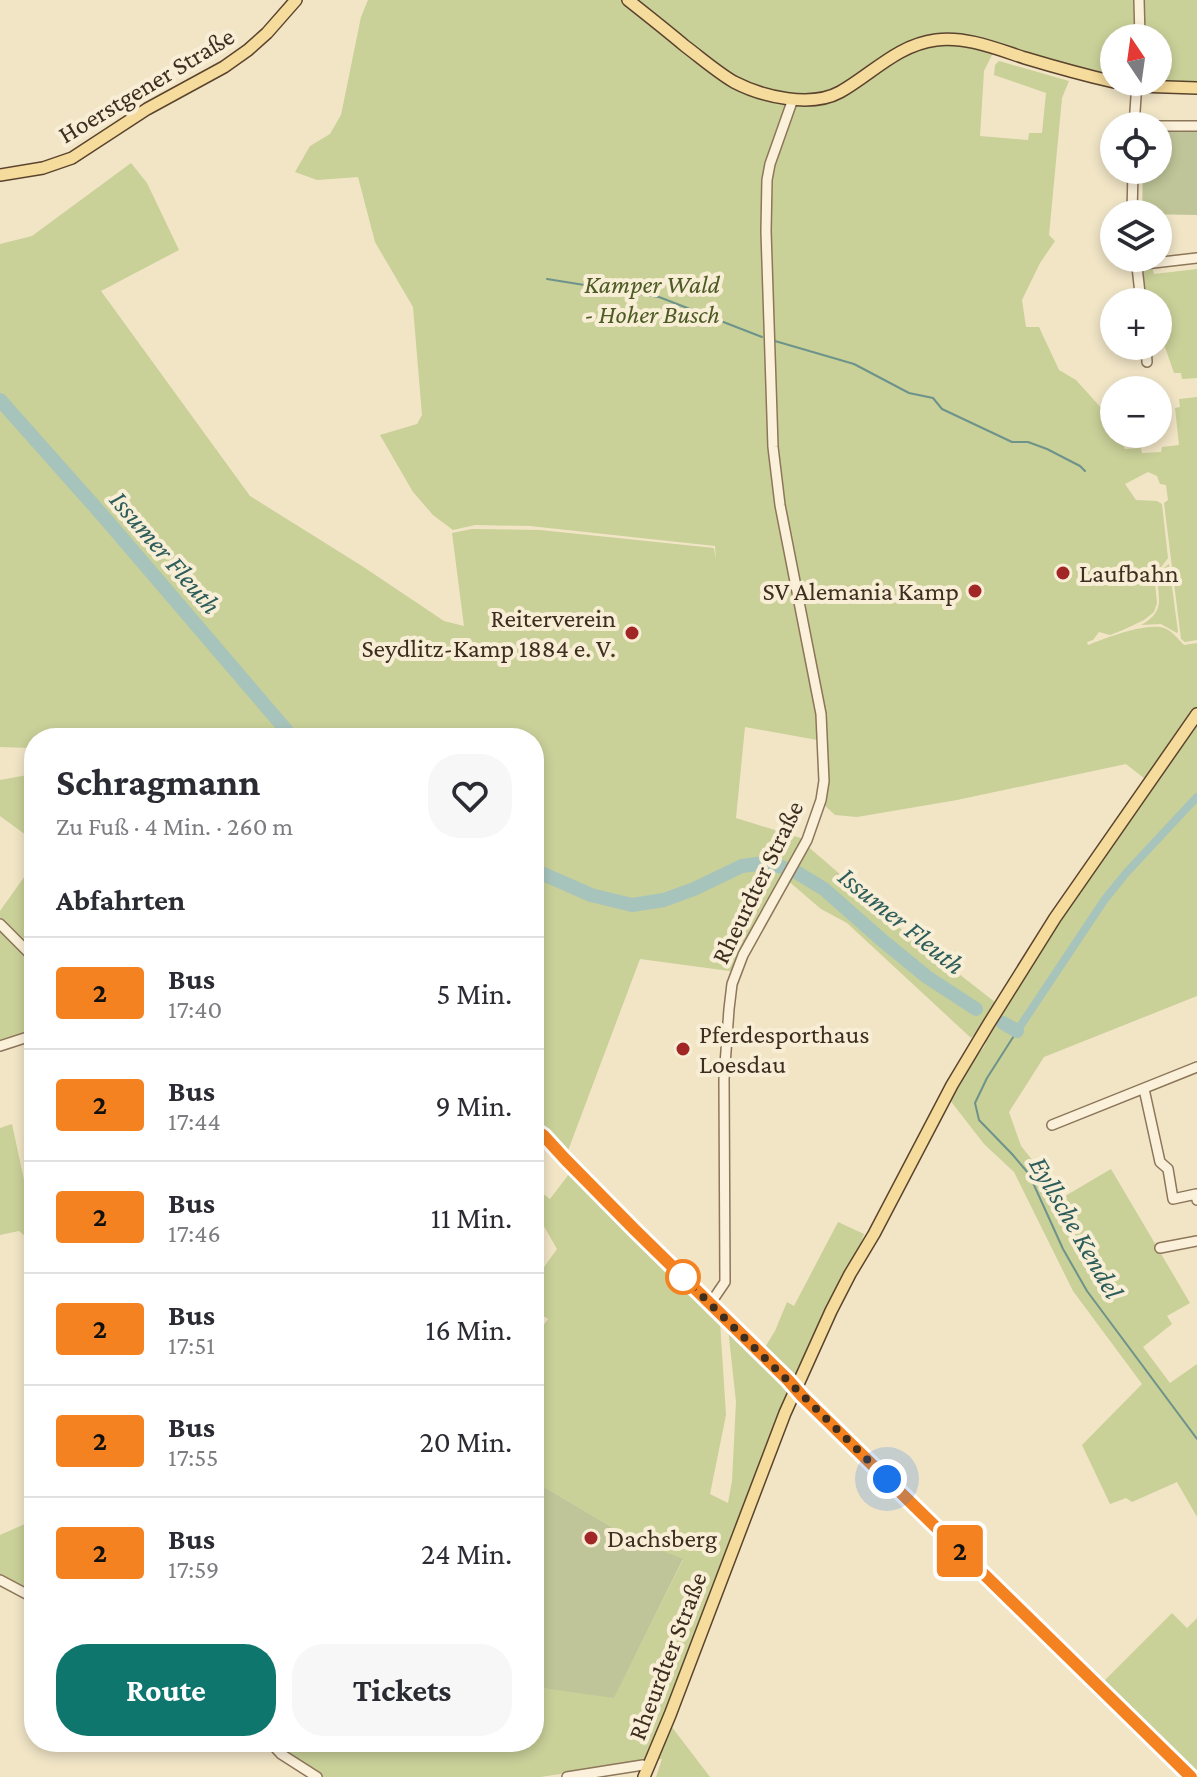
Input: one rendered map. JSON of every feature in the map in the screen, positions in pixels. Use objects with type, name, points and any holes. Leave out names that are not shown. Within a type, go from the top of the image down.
[{"type":"main road","name":"Hoerstgener Straße","points":[[0,175],[43,168],[72,158],[147,109],[224,67],[267,33],[296,0]]},
{"type":"main road","points":[[628,0],[710,66],[735,82],[763,93],[793,99],[808,101],[837,94],[904,49],[934,40],[952,39],[972,43],[1100,78]]},
{"type":"main road","points":[[1172,86],[1197,88]]},
{"type":"main road","name":"Rheurdter Straße","points":[[646,1772],[796,1389],[844,1286],[952,1085],[1055,918],[1197,714]]},
{"type":"street","points":[[1139,0],[1140,24]]},
{"type":"street","name":"Rheurdter Straße","points":[[710,1304],[725,1282],[724,1079],[732,984],[743,955],[807,840],[824,781],[821,714],[780,505],[773,447],[767,180],[793,99]]},
{"type":"street","points":[[1172,126],[1197,126]]},
{"type":"street","points":[[1172,259],[1197,258]]},
{"type":"street","points":[[0,924],[24,948]]},
{"type":"street","points":[[0,1046],[24,1038]]},
{"type":"street","points":[[1052,1125],[1197,1067]]},
{"type":"street","points":[[1144,1089],[1160,1162],[1168,1169],[1173,1199],[1196,1194],[1197,1200]]},
{"type":"street","points":[[544,1136],[710,1304],[1191,1777]]},
{"type":"street","points":[[1160,1248],[1197,1241]]},
{"type":"street","points":[[0,1580],[24,1593]]},
{"type":"street","points":[[279,1752],[317,1777]]},
{"type":"street","points":[[567,1777],[643,1765],[646,1772]]},
{"type":"green space","name":"Kamper Wald - Hoher Busch","points":[[368,0],[1197,0],[1197,82],[1172,82],[1172,24],[1100,24],[1100,72],[993,48],[984,71],[980,136],[1028,140],[1029,133],[1042,133],[1046,93],[994,75],[995,65],[999,61],[1069,81],[1062,98],[1049,235],[1055,241],[1022,300],[1026,327],[1039,327],[1059,370],[1076,380],[1100,407],[1100,448],[1141,448],[1142,453],[1161,452],[1162,448],[1179,445],[1175,408],[1180,407],[1179,399],[1197,397],[1197,640],[1185,642],[1181,639],[1164,503],[1168,500],[1166,485],[1160,484],[1157,476],[1148,472],[1125,484],[1136,500],[1162,504],[1168,558],[1156,574],[1157,603],[1154,612],[1144,620],[1110,635],[1099,632],[1087,642],[1088,645],[1126,632],[1157,627],[1170,631],[1184,645],[1197,643],[1197,996],[1044,1057],[1009,1112],[1021,1146],[1038,1167],[1055,1202],[1111,1169],[1190,1303],[1167,1316],[1172,1324],[1143,1347],[1170,1383],[1197,1364],[1197,1517],[1177,1482],[1132,1502],[1126,1498],[1110,1504],[1082,1445],[1142,1384],[1073,1291],[1014,1172],[984,1144],[946,1095],[984,1047],[999,1009],[971,1038],[847,923],[821,909],[786,879],[737,972],[640,959],[566,1156],[551,1134],[544,1130],[544,728],[24,728],[24,748],[0,747],[0,244],[32,236],[131,163],[147,183],[179,250],[101,291],[250,496],[444,621],[464,626],[452,533],[472,529],[540,530],[714,548],[716,560],[715,546],[530,526],[475,525],[453,530],[433,515],[413,492],[380,435],[417,424],[422,415],[413,307],[375,242],[358,177],[317,180],[295,172],[310,146],[330,134],[341,115],[361,17]],"holes":[[[745,727],[823,741],[821,802],[835,815],[857,817],[957,800],[1126,764],[1149,782],[1000,1006],[895,924],[805,844],[807,840],[736,818]]]},
{"type":"green space","points":[[1172,131],[1197,131],[1197,215],[1172,215],[1172,200],[1142,200],[1143,184],[1172,184]]},
{"type":"green space","points":[[1197,269],[1197,378],[1182,379],[1181,373],[1174,373],[1169,360],[1172,360],[1172,288],[1143,288],[1141,272],[1154,274]]},
{"type":"green space","points":[[1169,564],[1177,633],[1161,624],[1141,625],[1157,610],[1158,578]]},
{"type":"green space","points":[[24,776],[24,834],[0,816],[0,780]]},
{"type":"green space","points":[[24,877],[24,941],[0,918],[0,911]]},
{"type":"green space","points":[[0,930],[24,954],[24,1034],[0,1041]]},
{"type":"green space","points":[[12,1124],[24,1180],[24,1235],[19,1231],[0,1235],[0,1128]]},
{"type":"green space","points":[[569,1174],[720,1322],[726,1415],[710,1494],[728,1503],[736,1402],[728,1328],[777,1371],[761,1354],[787,1302],[794,1306],[838,1222],[864,1234],[850,1274],[711,1588],[665,1718],[710,1777],[656,1777],[662,1759],[540,1777],[323,1777],[284,1752],[544,1752],[544,1688],[614,1697],[683,1560],[630,1538],[544,1487],[544,1324],[548,1319],[544,1316],[544,1267],[557,1249],[544,1226],[544,1194],[550,1199]]},
{"type":"green space","points":[[544,1487],[630,1538],[683,1559],[614,1698],[544,1688]]},
{"type":"green space","points":[[24,1524],[24,1588],[0,1576],[0,1535]]},
{"type":"green space","points":[[1172,1613],[1187,1628],[1197,1618],[1197,1777],[1101,1684]]},
{"type":"waterway","points":[[547,279],[659,297],[762,337]]},
{"type":"waterway","points":[[775,341],[854,364],[909,393],[933,398],[942,409],[1012,442],[1028,442],[1047,449],[1085,471]]},
{"type":"waterway","name":"Issumer Fleuth","points":[[0,400],[284,728]]},
{"type":"waterway","points":[[1017,1031],[1105,899],[1197,797]]},
{"type":"waterway","name":"Issumer Fleuth","points":[[544,874],[591,895],[632,905],[664,900],[742,866],[765,863],[782,867]]},
{"type":"waterway","name":"Issumer Fleuth","points":[[796,872],[824,889],[927,977],[976,1009]]},
{"type":"waterway","name":"Issumer Fleuth","points":[[1003,1023],[1017,1031]]},
{"type":"waterway","name":"Eyllsche Kendel","points":[[1017,1031],[975,1103],[979,1120],[1029,1174],[1063,1249],[1087,1291],[1197,1439]]},
{"type":"bus line","name":"2","points":[[544,1136],[802,1396],[1191,1777]]},
{"type":"place","name":"Laufbahn","points":[[1063,573]]},
{"type":"place","name":"SV Alemania Kamp","points":[[975,591]]},
{"type":"place","name":"Reiterverein Seydlitz-Kamp 1884 e. V.","points":[[632,633]]},
{"type":"place","name":"Pferdesporthaus Loesdau","points":[[683,1049]]},
{"type":"place","name":"Dachsberg","points":[[591,1538]]},
{"type":"route","points":[[683,1277],[887,1479]]}]
